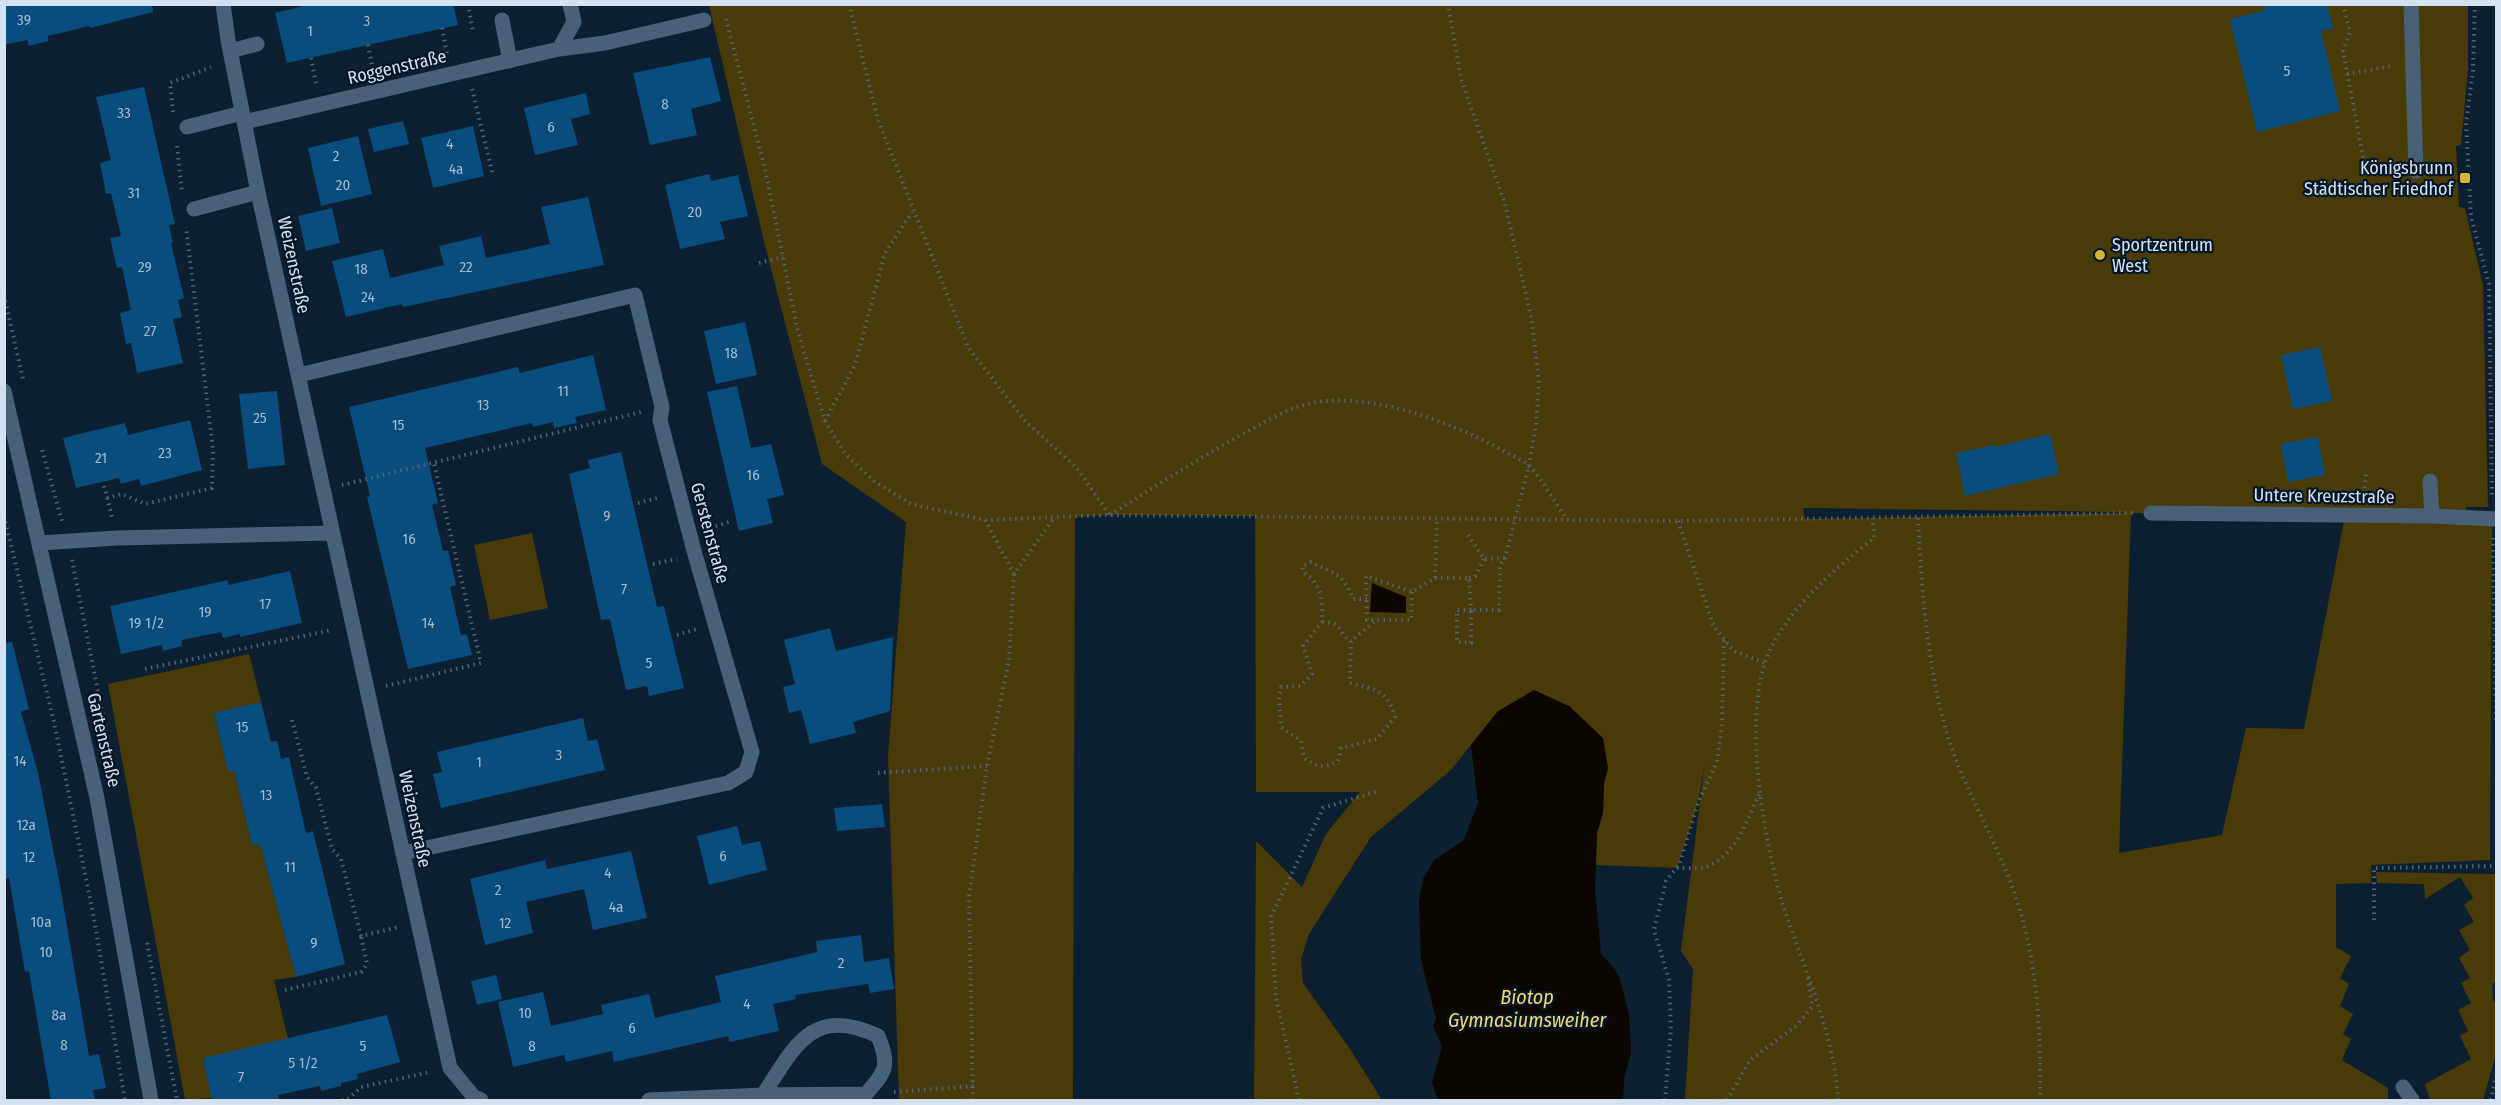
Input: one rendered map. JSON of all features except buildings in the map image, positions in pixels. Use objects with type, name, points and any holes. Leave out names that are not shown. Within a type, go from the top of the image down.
[{"type":"street","name":"Weizenstraße","points":[[223,4],[258,192],[450,1068],[474,1097],[481,1101]]},
{"type":"street","points":[[559,49],[574,22],[570,4]]},
{"type":"street","points":[[2411,4],[2416,171]]},
{"type":"street","points":[[502,20],[510,61]]},
{"type":"street","name":"Roggenstraße","points":[[187,127],[559,49],[605,43],[704,20]]},
{"type":"street","points":[[231,55],[257,44]]},
{"type":"street","points":[[189,205],[258,192]]},
{"type":"street","name":"Gerstenstraße","points":[[299,375],[634,295],[662,407],[660,420],[695,556],[752,752],[746,772],[729,783],[403,853]]},
{"type":"street","name":"Gartenstraße","points":[[4,391],[97,798],[151,1101]]},
{"type":"street","points":[[2430,482],[2432,516]]},
{"type":"street","name":"Untere Kreuzstraße","points":[[2151,513],[2432,516],[2494,519]]},
{"type":"street","points":[[40,543],[117,538],[332,533]]},
{"type":"street","points":[[649,1101],[763,1095],[866,1094],[883,1074],[884,1053],[878,1036],[858,1027],[835,1025],[813,1030],[790,1053],[763,1095]]},
{"type":"street","points":[[2403,1087],[2412,1101]]},
{"type":"path","points":[[468,4],[473,32]]},
{"type":"path","points":[[849,4],[878,120],[912,211],[968,347],[1026,422],[1076,467],[1109,515]]},
{"type":"path","points":[[1448,4],[1461,79],[1505,204],[1532,321],[1539,384],[1536,425],[1520,495],[1517,519],[1505,558],[1500,565],[1499,610],[1471,610],[1457,610],[1457,642],[1471,643],[1471,610],[1469,578]]},
{"type":"path","points":[[2343,4],[2350,32],[2343,51],[2366,172]]},
{"type":"path","points":[[2475,4],[2473,70],[2466,123],[2471,217],[2489,284],[2496,720]]},
{"type":"path","points":[[725,15],[765,169],[798,332],[825,421],[846,455],[874,482],[911,504],[986,519],[1054,519],[1109,515],[1678,520],[2151,513]]},
{"type":"path","points":[[442,28],[448,57]]},
{"type":"path","points":[[368,45],[374,73]]},
{"type":"path","points":[[174,119],[170,83],[231,55]]},
{"type":"path","points":[[311,58],[316,85]]},
{"type":"path","points":[[2348,74],[2382,66],[2413,66]]},
{"type":"path","points":[[467,70],[493,175]]},
{"type":"path","points":[[176,142],[189,205]]},
{"type":"path","points":[[825,421],[855,364],[885,253],[912,211]]},
{"type":"path","points":[[107,498],[122,494],[145,504],[212,488],[213,449],[186,224]]},
{"type":"path","points":[[759,263],[783,257]]},
{"type":"path","points":[[1109,515],[1198,458],[1272,418],[1302,406],[1333,400],[1372,404],[1408,412],[1489,443],[1528,465],[1567,519]]},
{"type":"path","points":[[323,489],[662,407]]},
{"type":"path","points":[[368,691],[481,663],[434,464]]},
{"type":"path","points":[[104,486],[117,538]]},
{"type":"path","points":[[4,516],[6,533],[56,733],[93,913],[125,1101]]},
{"type":"path","points":[[1435,578],[1437,518]]},
{"type":"path","points":[[1838,1101],[1822,1011],[1784,905],[1769,852],[1760,793],[1756,716],[1765,663],[1784,627],[1816,587],[1874,538],[1873,518]]},
{"type":"path","points":[[1918,518],[1921,568],[1935,686],[1951,744],[2006,872],[2023,918],[2034,966],[2040,1017],[2040,1101]]},
{"type":"path","points":[[974,1101],[969,897],[987,766],[1009,659],[1014,574],[986,519]]},
{"type":"path","points":[[1014,574],[1054,519]]},
{"type":"path","points":[[1678,520],[1714,627],[1734,651],[1765,663]]},
{"type":"path","points":[[1468,535],[1484,559]]},
{"type":"path","points":[[1484,559],[1505,558]]},
{"type":"path","points":[[1412,592],[1435,578],[1475,576],[1484,559]]},
{"type":"path","points":[[1367,599],[1353,598],[1347,582],[1335,572],[1311,562],[1302,566],[1304,573],[1313,578],[1320,595],[1322,622],[1303,646],[1312,674],[1301,686],[1281,687],[1279,700],[1281,727],[1300,741],[1304,758],[1317,767],[1330,766],[1338,761],[1341,748],[1377,739],[1395,717],[1390,699],[1380,693],[1350,683],[1351,641],[1375,621]]},
{"type":"path","points":[[1366,576],[1412,592],[1411,620],[1367,620],[1366,576]]},
{"type":"path","points":[[1322,622],[1335,623],[1340,627],[1344,637],[1351,641]]},
{"type":"path","points":[[145,669],[353,625]]},
{"type":"path","points":[[1665,1101],[1671,1029],[1669,980],[1654,930],[1666,881],[1677,868],[1698,802],[1717,762],[1722,724],[1724,639]]},
{"type":"path","points":[[285,990],[361,972],[367,964],[341,859],[332,849],[316,788],[307,777],[292,720]]},
{"type":"path","points":[[878,773],[987,766]]},
{"type":"path","points":[[1299,1101],[1276,998],[1271,917],[1323,808],[1378,791]]},
{"type":"path","points":[[1677,868],[1704,867],[1718,861],[1735,844],[1760,793]]},
{"type":"path","points":[[2374,920],[2374,868],[2496,866]]},
{"type":"path","points":[[360,936],[417,923]]},
{"type":"path","points":[[1727,1101],[1750,1060],[1796,1026],[1812,1007],[1807,968]]},
{"type":"path","points":[[342,1101],[348,1099],[361,1087],[450,1068]]},
{"type":"path","points":[[2491,1101],[2496,1076]]},
{"type":"path","points":[[866,1094],[974,1086]]},
{"type":"shaded area","points":[[709,5],[2468,5],[2468,70],[2461,145],[2456,146],[2459,207],[2465,208],[2483,285],[2488,507],[2466,507],[2467,518],[2492,519],[2490,860],[2371,865],[2371,883],[2336,884],[2336,947],[2351,956],[2340,978],[2349,984],[2340,1006],[2353,1014],[2343,1034],[2351,1039],[2342,1060],[2388,1088],[2388,1100],[1685,1100],[1693,969],[1681,951],[1705,762],[1698,803],[1677,868],[1596,865],[1597,833],[1603,813],[1604,783],[1608,768],[1498,711],[1451,770],[1371,837],[1309,934],[1301,959],[1303,983],[1350,1049],[1382,1100],[1254,1100],[1256,841],[1302,887],[1326,834],[1360,792],[1256,792],[1255,516],[1109,515],[1075,517],[1073,1100],[899,1100],[888,757],[906,522],[822,464],[765,246]],"holes":[[[1803,508],[2123,512],[2123,513],[1805,519]],[[2131,513],[2345,516],[2304,729],[2246,728],[2222,835],[2119,853]]]},
{"type":"shaded area","points":[[532,533],[548,608],[490,620],[474,545]]},
{"type":"shaded area","points":[[249,654],[261,702],[214,714],[228,771],[234,770],[252,845],[260,844],[296,977],[274,980],[288,1039],[203,1059],[212,1098],[185,1100],[108,684]]},
{"type":"shaded area","points":[[2376,872],[2496,874],[2496,982],[2492,984],[2493,1000],[2496,1003],[2496,1054],[2483,1100],[2430,1100],[2425,1084],[2471,1059],[2460,1036],[2468,1031],[2458,1010],[2471,1003],[2461,983],[2470,978],[2459,958],[2470,950],[2459,930],[2474,922],[2464,905],[2473,898],[2460,877],[2425,899],[2424,884],[2377,883]]},
{"type":"water","points":[[1372,583],[1406,597],[1406,613],[1370,612]]},
{"type":"water","name":"Biotop Gymnasiumsweiher","points":[[1534,690],[1569,706],[1603,738],[1608,768],[1604,783],[1603,813],[1597,833],[1595,890],[1601,954],[1614,968],[1620,979],[1629,1014],[1631,1052],[1624,1079],[1623,1100],[1438,1100],[1432,1083],[1442,1047],[1433,1026],[1436,1019],[1421,960],[1419,901],[1423,879],[1434,860],[1464,840],[1478,803],[1471,745],[1498,711]]},
{"type":"place","name":"Königsbrunn Städtischer Friedhof","points":[[2465,178]]},
{"type":"place","name":"Sportzentrum West","points":[[2100,255]]}]
